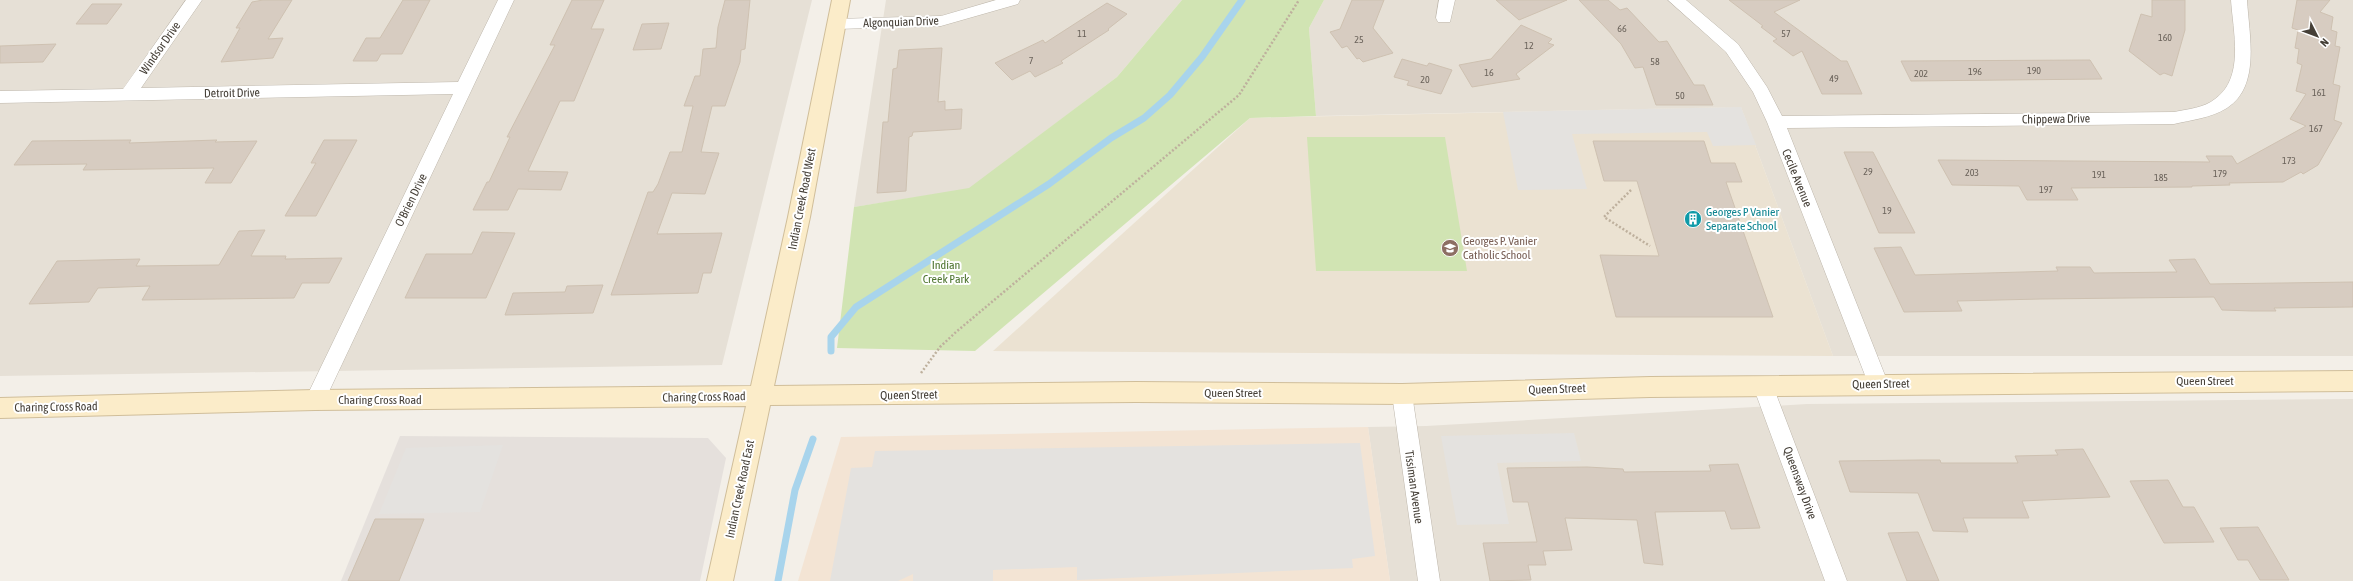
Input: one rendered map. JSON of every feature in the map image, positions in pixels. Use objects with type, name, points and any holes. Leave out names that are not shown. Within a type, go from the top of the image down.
[{"type":"main road","name":"Indian Creek Road West","points":[[760,396],[799,217],[836,24],[842,0]]},
{"type":"main road","name":"Queen Street","points":[[760,396],[1136,392],[1402,394],[1878,384],[2353,380]]},
{"type":"main road","name":"Charing Cross Road","points":[[0,408],[315,400],[760,396]]},
{"type":"main road","name":"Indian Creek Road East","points":[[720,581],[760,396]]},
{"type":"street","name":"Windsor Drive","points":[[127,96],[194,0]]},
{"type":"street","name":"O'Brien Drive","points":[[315,400],[506,0]]},
{"type":"street","name":"Algonquian Drive","points":[[836,24],[941,21],[976,12],[1012,0]]},
{"type":"street","points":[[1444,18],[1447,0]]},
{"type":"street","name":"Cecile Avenue","points":[[1676,0],[1732,48],[1761,91],[1776,122],[1878,384]]},
{"type":"street","name":"Chippewa Drive","points":[[1776,122],[2174,118],[2191,116],[2220,105],[2230,97],[2238,86],[2243,73],[2239,0]]},
{"type":"street","name":"Detroit Drive","points":[[0,97],[127,96],[465,88]]},
{"type":"street","name":"Queensway Drive","points":[[1762,386],[1836,581]]},
{"type":"street","name":"Tissiman Avenue","points":[[1402,394],[1429,581]]},
{"type":"path","points":[[899,395],[926,368],[940,347],[956,332],[1239,95],[1299,0]]},
{"type":"path","points":[[1631,190],[1604,217],[1650,246]]},
{"type":"shaded area","points":[[0,0],[812,0],[722,365],[0,376]]},
{"type":"shaded area","points":[[886,0],[1182,0],[1117,77],[969,189],[854,207]]},
{"type":"shaded area","points":[[1324,0],[2353,0],[2353,356],[1833,356],[1741,107],[1316,116],[1309,28]]},
{"type":"shaded area","name":"Georges P. Vanier Catholic School","points":[[1741,107],[1833,356],[993,351],[1250,118]]},
{"type":"shaded area","points":[[1741,107],[1756,145],[1713,146],[1707,132],[1572,134],[1587,189],[1518,190],[1503,112]]},
{"type":"shaded area","points":[[2353,399],[2353,581],[1390,581],[1368,427],[1426,426],[1807,404]]},
{"type":"shaded area","points":[[1368,427],[1390,581],[798,581],[841,437]]},
{"type":"shaded area","points":[[1574,433],[1581,461],[1497,463],[1509,524],[1457,525],[1441,436]]},
{"type":"shaded area","points":[[400,436],[708,438],[726,458],[700,581],[341,581]]},
{"type":"shaded area","points":[[1360,443],[1375,556],[1352,559],[1353,568],[1077,580],[1077,567],[993,570],[993,581],[913,581],[913,574],[898,581],[830,581],[851,468],[872,467],[875,451]]},
{"type":"shaded area","points":[[503,445],[480,512],[379,514],[406,448]]},
{"type":"green space","name":"Indian Creek Park","points":[[1182,0],[1324,0],[1309,28],[1316,116],[1250,118],[975,351],[837,348],[854,207],[969,188],[1117,77]]},
{"type":"green space","points":[[1307,137],[1445,137],[1467,271],[1316,271]]},
{"type":"building","points":[[263,0],[292,0],[268,39],[283,38],[273,58],[221,62],[240,28],[236,28],[252,2]]},
{"type":"building","points":[[403,0],[430,0],[402,54],[381,54],[377,61],[353,61],[366,38],[380,38]]},
{"type":"building","points":[[572,0],[604,0],[591,29],[604,29],[574,101],[560,101],[528,171],[568,172],[561,190],[518,189],[508,210],[473,210],[487,182],[489,182],[510,137],[507,137],[555,45],[550,45]]},
{"type":"building","points":[[725,0],[750,0],[745,49],[741,50],[740,62],[725,106],[712,106],[701,152],[719,153],[705,194],[672,193],[657,234],[722,233],[711,273],[703,273],[698,293],[611,295],[648,192],[653,192],[658,184],[670,152],[682,152],[693,106],[684,106],[695,76],[700,76],[703,49],[716,48],[718,27]]},
{"type":"building","points":[[1352,0],[1384,0],[1373,28],[1393,53],[1363,62],[1359,58],[1357,59],[1347,46],[1342,48],[1330,32],[1340,29]]},
{"type":"building","points":[[1496,0],[1567,0],[1519,20]]},
{"type":"building","points":[[1579,0],[1608,0],[1620,10],[1627,8],[1659,42],[1667,41],[1694,85],[1704,85],[1713,105],[1656,105],[1643,67],[1635,68],[1621,44]]},
{"type":"building","points":[[1729,0],[1800,0],[1774,12],[1841,61],[1847,61],[1862,94],[1822,94],[1802,51],[1793,56],[1773,41],[1777,39],[1761,27],[1763,26]]},
{"type":"building","points":[[2152,0],[2185,0],[2185,30],[2172,76],[2164,73],[2160,75],[2129,51],[2141,14],[2152,17]]},
{"type":"building","points":[[2297,0],[2330,0],[2320,12],[2333,17],[2331,30],[2337,32],[2335,46],[2340,47],[2333,84],[2340,86],[2334,120],[2342,123],[2318,165],[2303,174],[2301,172],[2283,182],[2229,183],[2230,185],[2192,187],[2071,188],[2078,200],[2027,200],[2019,186],[1952,185],[1938,160],[2210,162],[2206,156],[2232,156],[2237,164],[2306,126],[2290,119],[2306,94],[2296,91],[2302,65],[2297,63],[2299,49],[2295,48],[2298,30],[2292,28]]},
{"type":"building","points":[[1107,3],[1127,14],[1108,29],[1109,30],[1061,61],[1063,63],[1035,77],[1030,71],[1012,80],[995,63],[1043,40],[1045,43]]},
{"type":"building","points":[[92,4],[122,4],[107,24],[76,24]]},
{"type":"building","points":[[669,23],[661,49],[633,50],[642,24]]},
{"type":"building","points":[[1521,25],[1552,39],[1548,43],[1554,45],[1516,74],[1520,79],[1472,87],[1459,65],[1491,59]]},
{"type":"building","points":[[56,44],[43,62],[0,63],[0,46]]},
{"type":"building","points":[[942,48],[938,102],[945,101],[945,110],[962,109],[961,129],[913,132],[912,136],[909,137],[906,191],[877,193],[883,122],[888,122],[893,69],[897,68],[899,50]]},
{"type":"building","points":[[1402,59],[1427,66],[1429,63],[1452,70],[1441,94],[1407,85],[1409,81],[1394,77]]},
{"type":"building","points":[[2090,60],[2102,79],[1911,81],[1901,61]]},
{"type":"building","points":[[131,140],[129,143],[217,140],[215,142],[257,141],[231,183],[205,183],[214,168],[83,170],[87,164],[14,165],[32,141]]},
{"type":"building","points":[[324,140],[357,140],[316,216],[285,216],[316,163],[311,163]]},
{"type":"building","name":"Georges P Vanier Separate School","points":[[1593,141],[1704,141],[1711,163],[1735,163],[1742,182],[1726,182],[1773,317],[1616,317],[1600,255],[1659,256],[1637,181],[1604,181]]},
{"type":"building","points":[[1844,152],[1873,152],[1915,233],[1879,233]]},
{"type":"building","points":[[265,230],[251,256],[286,256],[285,259],[342,258],[329,283],[302,283],[294,298],[142,300],[150,286],[98,288],[89,302],[29,304],[57,261],[140,259],[136,266],[219,265],[239,231]]},
{"type":"building","points":[[482,232],[515,233],[486,298],[405,298],[426,254],[472,254]]},
{"type":"building","points":[[1901,247],[1915,275],[2058,271],[2056,267],[2090,267],[2094,273],[2177,272],[2169,260],[2195,259],[2210,284],[2353,282],[2353,307],[2274,308],[2276,311],[2222,310],[2214,297],[1957,301],[1962,311],[1904,312],[1874,248]]},
{"type":"building","points":[[603,285],[593,313],[505,315],[513,293],[565,292],[567,286]]},
{"type":"building","points":[[2083,449],[2110,497],[2022,501],[2029,518],[1963,518],[1968,532],[1933,531],[1918,493],[1850,492],[1839,461],[1940,460],[1941,463],[2018,463],[2015,456],[2058,455],[2055,450]]},
{"type":"building","points":[[1738,464],[1760,528],[1731,529],[1725,511],[1655,512],[1663,565],[1644,563],[1637,520],[1565,518],[1572,550],[1543,551],[1546,565],[1528,565],[1531,580],[1490,581],[1483,543],[1537,542],[1528,502],[1513,502],[1507,468],[1587,467],[1623,469],[1624,472],[1711,471],[1709,465]]},
{"type":"building","points":[[2168,480],[2183,507],[2194,507],[2214,542],[2164,543],[2130,481]]},
{"type":"building","points":[[375,519],[424,519],[399,581],[348,581]]},
{"type":"building","points":[[2258,527],[2289,580],[2260,580],[2248,560],[2238,560],[2220,528]]},
{"type":"building","points":[[1918,532],[1939,581],[1907,581],[1888,533]]},
{"type":"waterway","points":[[831,351],[831,337],[856,307],[1049,184],[1111,138],[1144,118],[1170,95],[1202,57],[1242,0]]},
{"type":"waterway","points":[[778,581],[795,490],[813,439]]},
{"type":"place","name":"Georges P Vanier Separate School","points":[[1693,219]]},
{"type":"place","name":"Georges P. Vanier Catholic School","points":[[1450,248]]}]
